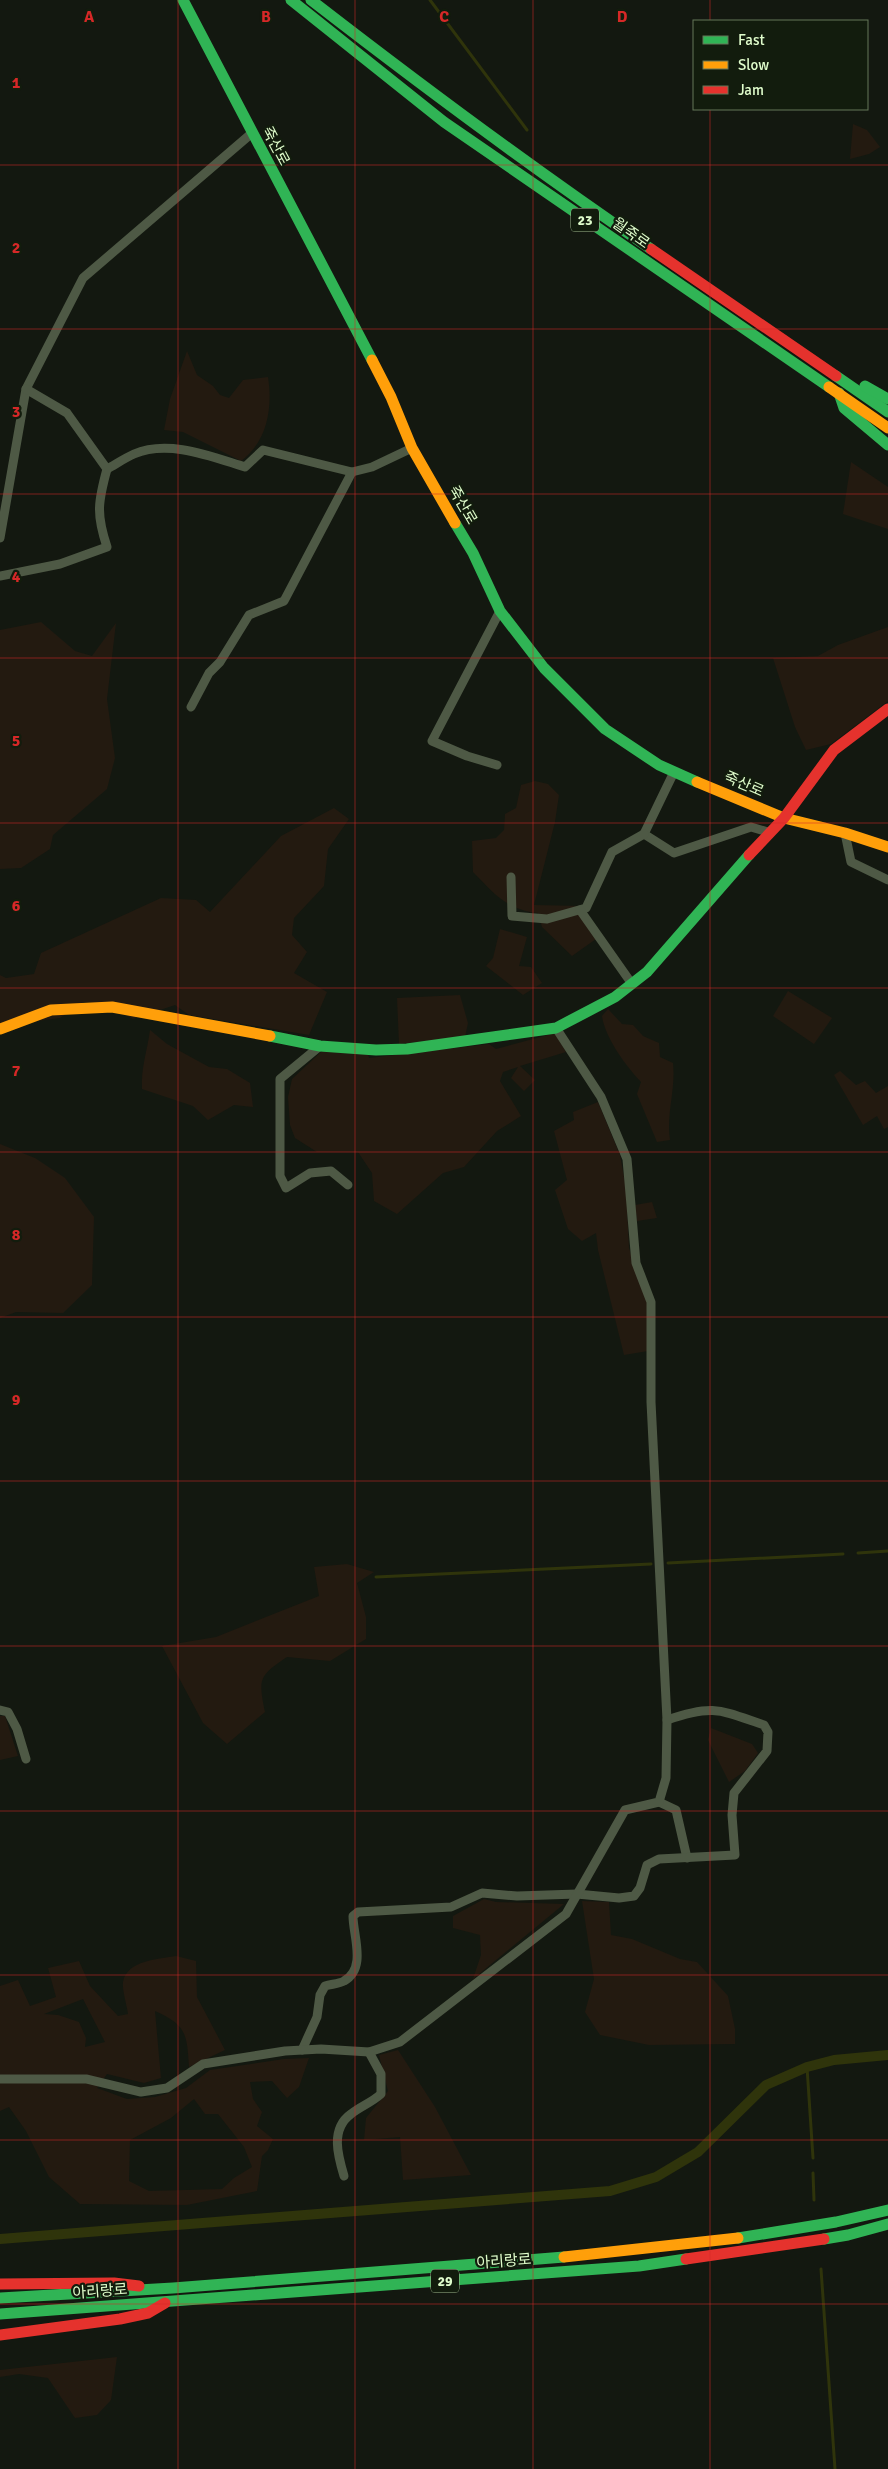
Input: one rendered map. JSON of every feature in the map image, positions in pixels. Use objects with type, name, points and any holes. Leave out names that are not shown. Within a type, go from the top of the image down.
[{"type":"main road","name":"죽산로","points":[[182,0],[391,398],[412,448],[473,554],[500,611],[544,668],[605,729],[659,765],[784,818],[845,833],[888,847]]},
{"type":"main road","name":"월죽로","points":[[291,0],[400,89],[444,122],[888,428]]},
{"type":"main road","name":"월죽로","points":[[311,0],[430,92],[570,194],[827,368],[888,412]]},
{"type":"main road","points":[[827,368],[842,370],[870,390],[888,399]]},
{"type":"main road","points":[[839,393],[844,408],[888,445]]},
{"type":"main road","points":[[0,1029],[51,1010],[112,1007],[214,1024],[320,1046],[376,1050],[407,1049],[556,1028],[615,997],[647,972],[768,832],[784,818],[834,750],[888,708]]},
{"type":"main road","name":"아리랑로","points":[[0,2298],[160,2289],[686,2245],[788,2230],[888,2210]]},
{"type":"main road","name":"아리랑로","points":[[0,2314],[639,2266],[848,2235],[888,2224]]},
{"type":"main road","points":[[0,2284],[114,2283],[160,2289]]},
{"type":"main road","points":[[0,2335],[120,2319],[148,2313],[166,2302]]},
{"type":"street","points":[[0,538],[26,389],[83,278],[252,133]]},
{"type":"street","points":[[26,389],[67,413],[107,469]]},
{"type":"street","points":[[0,576],[60,564],[107,547],[98,522],[99,497],[107,469],[135,453],[159,448],[189,451],[245,467],[263,450],[352,472],[372,467],[412,448]]},
{"type":"street","points":[[191,707],[209,673],[220,662],[249,615],[284,601],[352,472]]},
{"type":"street","points":[[497,765],[466,756],[432,741],[500,611]]},
{"type":"street","points":[[511,877],[512,916],[547,919],[586,908],[612,852],[644,834],[674,772]]},
{"type":"street","points":[[644,834],[674,853],[751,827],[768,832]]},
{"type":"street","points":[[845,833],[851,862],[888,880]]},
{"type":"street","points":[[580,910],[632,984]]},
{"type":"street","points":[[556,1028],[601,1097],[627,1159],[636,1263],[651,1302],[651,1402],[667,1720],[666,1778],[659,1802]]},
{"type":"street","points":[[320,1046],[280,1079],[280,1176],[286,1188],[310,1173],[331,1171],[348,1185]]},
{"type":"street","points":[[302,2050],[317,2017],[320,1994],[325,1986],[344,1981],[355,1971],[357,1953],[353,1916],[358,1912],[451,1907],[482,1893],[541,1897],[577,1894],[619,1898],[634,1896],[640,1888],[647,1865],[659,1859],[734,1855],[732,1815],[734,1792],[767,1751],[768,1732],[764,1725],[726,1711],[709,1709],[689,1712],[667,1720]]},
{"type":"street","points":[[0,1710],[8,1712],[17,1729],[26,1759]]},
{"type":"street","points":[[0,2079],[87,2079],[141,2092],[167,2088],[203,2064],[302,2050],[321,2049],[369,2052],[400,2042],[566,1914],[625,1810],[659,1802],[676,1810],[687,1858]]},
{"type":"street","points":[[344,2176],[337,2154],[339,2129],[350,2114],[372,2103],[381,2094],[381,2074],[369,2052]]},
{"type":"shaded area","points":[[853,124],[867,130],[880,147],[869,154],[850,159]]},
{"type":"shaded area","points":[[187,351],[197,375],[213,386],[220,395],[229,398],[243,380],[268,377],[270,401],[266,424],[257,444],[241,461],[183,432],[164,430],[170,399]]},
{"type":"shaded area","points":[[851,462],[888,487],[888,529],[843,514]]},
{"type":"shaded area","points":[[41,622],[75,651],[92,656],[116,623],[107,699],[115,758],[107,789],[53,835],[50,849],[21,868],[0,869],[0,630]]},
{"type":"shaded area","points":[[888,627],[888,701],[831,744],[806,750],[795,727],[773,658],[818,656],[838,645]]},
{"type":"shaded area","points":[[535,781],[548,784],[559,795],[555,822],[534,905],[582,906],[596,939],[572,956],[542,927],[538,913],[517,908],[501,899],[473,872],[472,841],[496,838],[504,830],[505,814],[516,808],[521,785]]},
{"type":"shaded area","points":[[334,808],[349,819],[328,849],[324,886],[294,918],[292,935],[307,952],[294,973],[327,992],[309,1035],[189,1015],[175,1005],[133,1019],[105,1004],[83,1002],[60,1018],[0,1026],[0,975],[6,978],[34,974],[41,953],[161,898],[196,900],[210,912],[281,836]]},
{"type":"shaded area","points":[[500,929],[527,937],[519,966],[531,967],[542,983],[523,995],[486,966],[493,958]]},
{"type":"shaded area","points":[[788,991],[832,1018],[814,1044],[773,1016]]},
{"type":"shaded area","points":[[460,995],[468,1023],[465,1037],[399,1044],[397,998]]},
{"type":"shaded area","points":[[608,1009],[622,1024],[633,1025],[643,1036],[659,1043],[660,1057],[673,1063],[674,1073],[669,1121],[670,1140],[657,1142],[637,1094],[641,1082],[617,1051],[607,1033],[602,1016]]},
{"type":"shaded area","points":[[150,1030],[167,1044],[209,1067],[227,1069],[250,1083],[253,1107],[234,1105],[208,1120],[193,1106],[142,1089],[143,1066]]},
{"type":"shaded area","points":[[555,1033],[566,1052],[520,1066],[535,1080],[524,1091],[511,1078],[518,1067],[503,1072],[500,1081],[521,1116],[497,1131],[464,1167],[443,1173],[397,1214],[374,1201],[372,1173],[358,1152],[317,1152],[295,1138],[290,1125],[288,1097],[292,1079],[321,1052],[340,1043],[366,1046],[369,1058],[489,1044],[496,1049]]},
{"type":"shaded area","points":[[840,1071],[856,1085],[865,1081],[876,1093],[888,1086],[888,1127],[884,1129],[877,1116],[863,1125],[834,1075]]},
{"type":"shaded area","points":[[598,1102],[620,1155],[626,1188],[629,1248],[647,1302],[648,1351],[624,1355],[598,1250],[596,1233],[582,1241],[568,1229],[555,1190],[567,1180],[554,1131],[574,1120],[573,1112]]},
{"type":"shaded area","points":[[0,1144],[35,1158],[65,1178],[94,1217],[92,1285],[63,1313],[16,1312],[0,1318]]},
{"type":"shaded area","points":[[652,1202],[657,1218],[637,1221],[635,1205]]},
{"type":"shaded area","points":[[347,1564],[374,1572],[357,1583],[366,1617],[366,1639],[330,1661],[287,1657],[278,1663],[263,1679],[262,1692],[265,1712],[227,1744],[203,1723],[162,1646],[216,1637],[319,1596],[314,1567]]},
{"type":"shaded area","points":[[0,1716],[5,1716],[18,1756],[0,1760]]},
{"type":"shaded area","points":[[711,1728],[752,1744],[758,1753],[745,1771],[729,1782],[708,1740]]},
{"type":"shaded area","points":[[484,1899],[496,1902],[564,1904],[473,1979],[481,1955],[480,1935],[453,1928],[453,1916]]},
{"type":"shaded area","points":[[582,1901],[609,1902],[611,1935],[632,1939],[680,1959],[697,1962],[728,1996],[735,2029],[735,2044],[649,2045],[600,2035],[585,2012],[594,1979]]},
{"type":"shaded area","points":[[176,1956],[196,1961],[197,1997],[225,2050],[189,2067],[186,2039],[183,2032],[174,2021],[155,2011],[161,2078],[144,2083],[107,2074],[97,2088],[127,2099],[155,2097],[186,2088],[210,2070],[284,2059],[309,2058],[299,2087],[287,2098],[272,2081],[250,2082],[253,2099],[262,2112],[257,2126],[273,2139],[268,2150],[262,2156],[257,2191],[187,2205],[80,2204],[49,2177],[26,2131],[9,2107],[0,2111],[0,1986],[18,1980],[30,2006],[56,1997],[48,1968],[79,1961],[90,1986],[118,2016],[128,2014],[123,1982],[131,1969],[145,1962]],"holes":[[[83,1999],[105,2042],[85,2047],[86,2038],[79,2022],[58,2015],[44,2014]],[[194,2099],[205,2114],[218,2114],[244,2147],[252,2167],[234,2178],[222,2189],[149,2191],[129,2181],[130,2140],[171,2118]]]},
{"type":"shaded area","points":[[398,2050],[435,2107],[471,2175],[403,2180],[400,2137],[364,2140],[366,2118],[388,2091],[379,2055]]},
{"type":"shaded area","points":[[117,2357],[111,2400],[97,2415],[75,2418],[48,2378],[19,2374],[0,2377],[0,2370]]},
{"type":"waterway","points":[[430,0],[527,130]]},
{"type":"waterway","points":[[858,1553],[888,1551]]},
{"type":"waterway","points":[[668,1563],[843,1554]]},
{"type":"waterway","points":[[376,1577],[651,1564]]},
{"type":"waterway","points":[[0,2239],[610,2191],[656,2177],[698,2152],[766,2085],[807,2067],[834,2060],[888,2055]]},
{"type":"waterway","points":[[807,2067],[813,2158]]},
{"type":"waterway","points":[[813,2173],[814,2200]]},
{"type":"waterway","points":[[821,2269],[835,2469]]},
{"type":"traffic: fast","points":[[183,0],[372,360]]},
{"type":"traffic: fast","points":[[291,0],[444,122],[829,387]]},
{"type":"traffic: fast","points":[[311,0],[479,127],[651,249]]},
{"type":"traffic: fast","points":[[836,376],[888,412]]},
{"type":"traffic: fast","points":[[865,386],[888,399]]},
{"type":"traffic: fast","points":[[839,393],[844,408],[888,445]]},
{"type":"traffic: fast","points":[[455,523],[473,553],[500,611],[544,668],[605,729],[659,765],[697,782]]},
{"type":"traffic: fast","points":[[270,1036],[320,1046],[376,1050],[407,1049],[556,1028],[615,997],[647,972],[749,855]]},
{"type":"traffic: fast","points":[[738,2238],[836,2222],[888,2210]]},
{"type":"traffic: fast","points":[[824,2239],[848,2235],[888,2224]]},
{"type":"traffic: fast","points":[[0,2298],[173,2288],[564,2257]]},
{"type":"traffic: fast","points":[[0,2314],[639,2266],[686,2259]]},
{"type":"traffic: slow","points":[[372,360],[391,397],[412,448],[455,523]]},
{"type":"traffic: slow","points":[[829,387],[888,428]]},
{"type":"traffic: slow","points":[[697,782],[784,818],[845,833],[888,847]]},
{"type":"traffic: slow","points":[[0,1029],[51,1010],[112,1007],[270,1036]]},
{"type":"traffic: slow","points":[[564,2257],[738,2238]]},
{"type":"traffic: jam","points":[[651,249],[836,376]]},
{"type":"traffic: jam","points":[[749,855],[784,818],[834,750],[888,709]]},
{"type":"traffic: jam","points":[[686,2259],[824,2239]]},
{"type":"traffic: jam","points":[[0,2284],[114,2283],[139,2286]]},
{"type":"traffic: jam","points":[[0,2335],[120,2319],[148,2313],[165,2303]]}]
